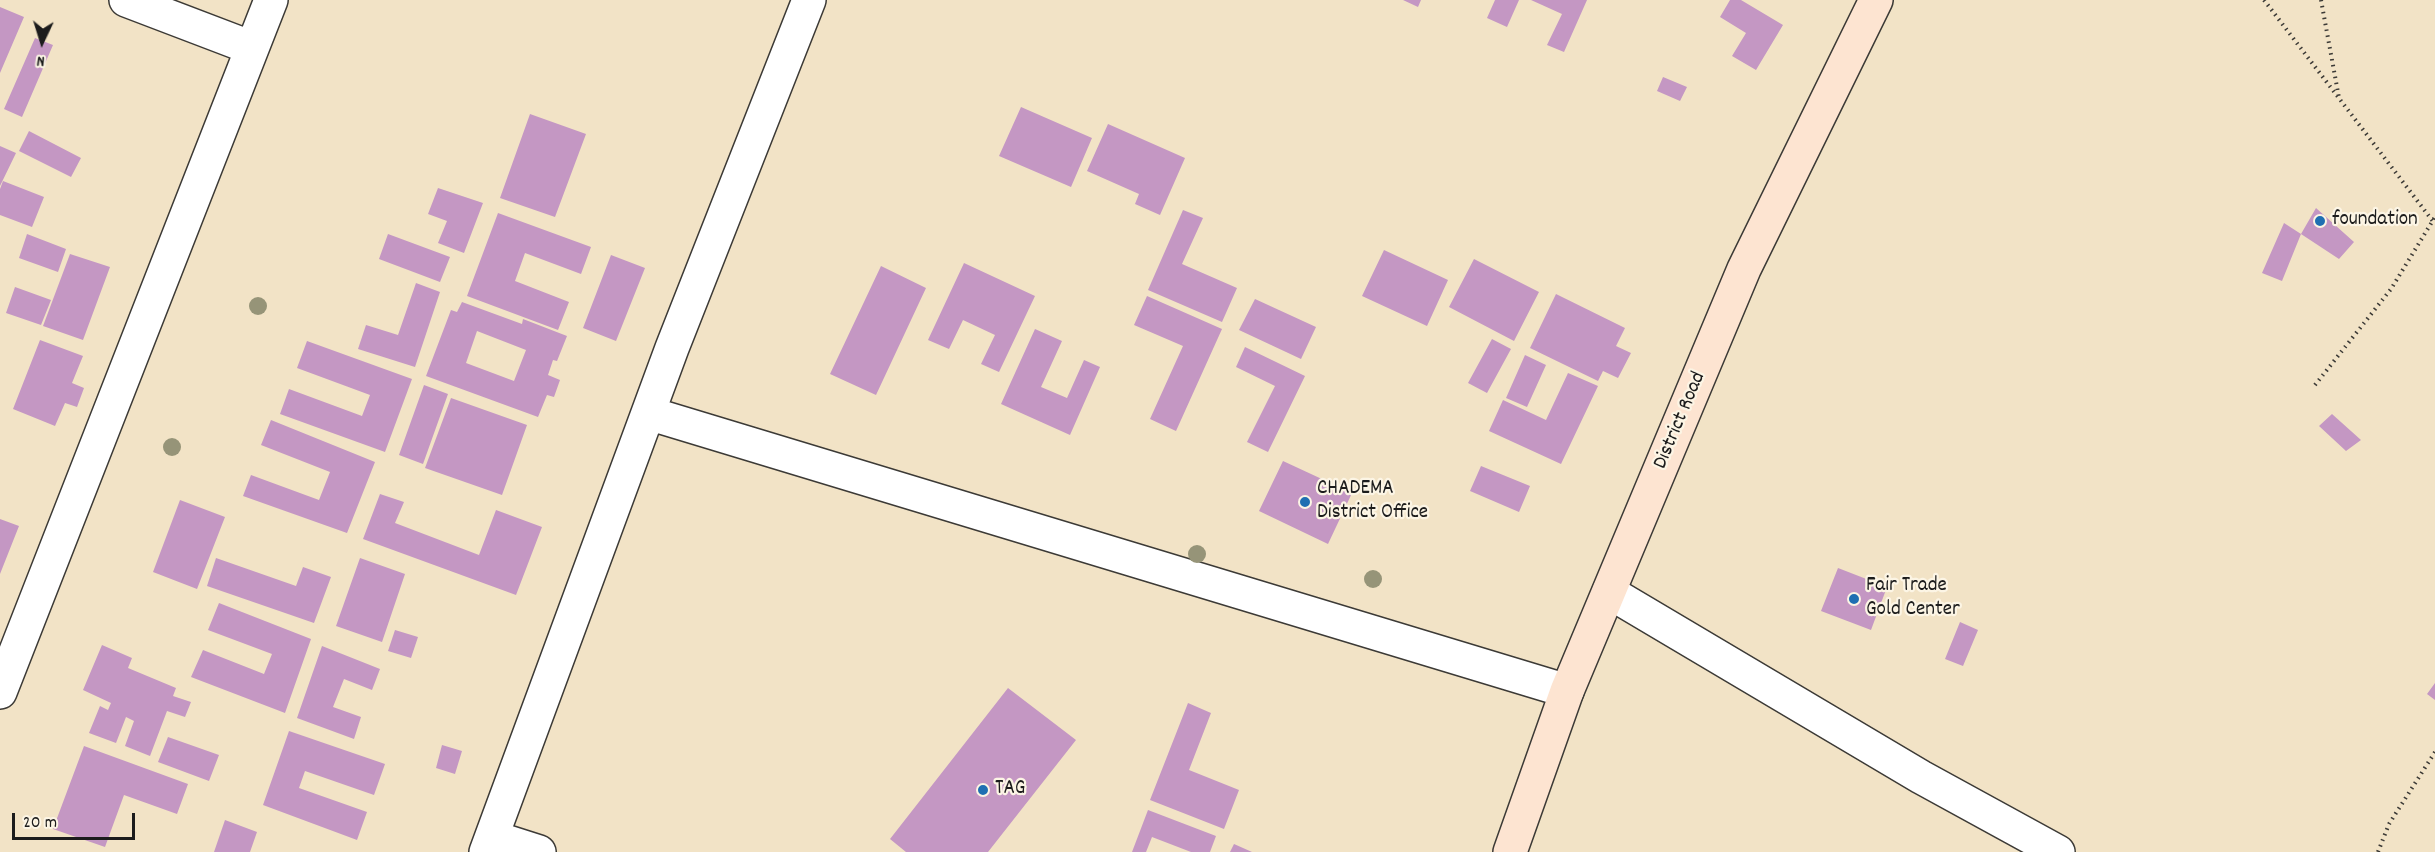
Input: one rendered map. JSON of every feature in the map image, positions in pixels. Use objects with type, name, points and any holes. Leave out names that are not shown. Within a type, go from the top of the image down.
[{"type":"street","points":[[126,0],[252,48]]},
{"type":"street","points":[[0,692],[271,0]]},
{"type":"street","points":[[539,852],[489,844],[648,413],[809,0]]},
{"type":"street","name":"District Road","points":[[1510,852],[1567,691],[1744,269],[1876,0]]},
{"type":"street","points":[[648,413],[1567,691]]},
{"type":"street","points":[[1609,592],[1921,777],[2058,852]]},
{"type":"path","points":[[2264,0],[2434,224]]},
{"type":"path","points":[[2321,0],[2340,99]]},
{"type":"path","points":[[2315,385],[2391,289],[2434,224],[2435,217]]},
{"type":"path","points":[[2378,852],[2389,824],[2435,752]]},
{"type":"building","points":[[1403,0],[1421,0],[1418,7]]},
{"type":"building","points":[[1495,0],[1519,0],[1507,27],[1487,18]]},
{"type":"building","points":[[1531,0],[1587,0],[1564,52],[1547,45],[1562,14]]},
{"type":"building","points":[[1730,0],[1741,0],[1783,25],[1756,70],[1732,56],[1746,33],[1720,17]]},
{"type":"building","points":[[0,7],[24,17],[0,73]]},
{"type":"building","points":[[35,38],[53,45],[22,117],[4,109]]},
{"type":"building","points":[[1663,77],[1687,87],[1680,101],[1657,91]]},
{"type":"building","points":[[1021,107],[1092,138],[1071,187],[999,156]]},
{"type":"building","points":[[530,114],[586,134],[555,217],[500,198]]},
{"type":"building","points":[[1108,124],[1185,158],[1160,215],[1135,204],[1139,194],[1087,171]]},
{"type":"building","points":[[29,131],[81,158],[71,177],[19,151]]},
{"type":"building","points":[[0,146],[16,153],[0,186]]},
{"type":"building","points":[[3,181],[44,197],[32,227],[0,215],[0,189]]},
{"type":"building","points":[[438,188],[483,203],[464,253],[438,243],[447,221],[428,214]]},
{"type":"building","name":"foundation","points":[[2316,208],[2354,242],[2339,259],[2301,234]]},
{"type":"building","points":[[1183,210],[1203,218],[1182,264],[1237,288],[1222,322],[1148,290]]},
{"type":"building","points":[[498,213],[591,247],[581,274],[525,253],[515,281],[569,302],[558,330],[467,296]]},
{"type":"building","name":"foundation","points":[[2284,223],[2301,234],[2282,281],[2262,273]]},
{"type":"building","points":[[27,234],[66,249],[58,272],[19,258]]},
{"type":"building","points":[[388,234],[450,257],[440,282],[379,259]]},
{"type":"building","points":[[1384,250],[1448,280],[1427,326],[1362,296]]},
{"type":"building","points":[[70,254],[110,267],[83,340],[43,326]]},
{"type":"building","points":[[611,255],[645,268],[616,341],[583,328]]},
{"type":"building","points":[[1474,259],[1539,292],[1514,341],[1449,307]]},
{"type":"building","points":[[964,263],[1035,296],[999,372],[981,364],[995,335],[963,320],[949,349],[928,340]]},
{"type":"building","points":[[881,266],[926,288],[876,395],[830,374]]},
{"type":"building","points":[[416,283],[440,292],[415,367],[358,349],[366,325],[398,335]]},
{"type":"building","points":[[15,287],[51,300],[41,325],[6,313]]},
{"type":"building","points":[[1556,294],[1625,328],[1616,346],[1631,353],[1618,378],[1603,371],[1598,381],[1530,348]]},
{"type":"building","points":[[1147,296],[1222,329],[1176,431],[1150,419],[1183,346],[1134,325]]},
{"type":"building","points":[[1255,299],[1316,327],[1301,359],[1239,330]]},
{"type":"building","points":[[462,302],[522,324],[523,319],[567,336],[557,361],[553,360],[548,375],[560,380],[554,397],[547,395],[538,417],[426,376],[451,310],[457,312]],"holes":[[[477,331],[526,350],[514,381],[466,363]]]},
{"type":"building","points":[[1035,329],[1062,341],[1041,387],[1067,398],[1084,360],[1100,367],[1070,435],[1001,404]]},
{"type":"building","points":[[1492,339],[1511,349],[1487,393],[1468,383]]},
{"type":"building","points":[[40,340],[83,356],[72,383],[84,388],[77,407],[65,403],[55,426],[13,409]]},
{"type":"building","points":[[307,341],[412,379],[385,452],[280,414],[289,389],[362,416],[370,395],[297,368]]},
{"type":"building","points":[[1245,347],[1305,376],[1268,452],[1247,442],[1275,386],[1236,367]]},
{"type":"building","points":[[1525,355],[1546,365],[1527,407],[1506,398]]},
{"type":"building","points":[[1568,373],[1598,386],[1561,464],[1489,431],[1503,400],[1546,420]]},
{"type":"building","points":[[424,385],[448,394],[423,464],[399,455]]},
{"type":"building","points":[[451,398],[527,425],[502,495],[425,468]]},
{"type":"building","points":[[2332,414],[2361,440],[2346,451],[2319,426]]},
{"type":"building","points":[[271,420],[375,462],[347,533],[243,496],[251,475],[319,500],[330,472],[261,445]]},
{"type":"building","name":"CHADEMA District Office","points":[[1283,461],[1352,493],[1328,544],[1259,511]]},
{"type":"building","points":[[1481,466],[1530,486],[1519,512],[1470,491]]},
{"type":"building","points":[[380,494],[404,502],[395,523],[479,555],[496,510],[542,527],[516,595],[363,539]]},
{"type":"building","points":[[180,500],[225,517],[197,589],[153,572]]},
{"type":"building","points":[[0,519],[19,526],[0,574]]},
{"type":"building","points":[[216,558],[296,586],[303,567],[331,577],[314,623],[207,586]]},
{"type":"building","points":[[360,558],[405,574],[382,642],[336,626]]},
{"type":"building","name":"Fair Trade Gold Center","points":[[1838,568],[1887,587],[1871,630],[1821,611]]},
{"type":"building","points":[[219,603],[311,639],[285,713],[191,677],[203,650],[264,674],[272,654],[208,630]]},
{"type":"building","points":[[1960,622],[1978,630],[1963,666],[1945,659]]},
{"type":"building","points":[[395,630],[418,637],[411,658],[388,651]]},
{"type":"building","points":[[102,645],[132,658],[128,668],[176,688],[173,696],[191,702],[185,717],[167,711],[150,756],[125,746],[134,721],[126,717],[116,743],[89,733],[100,706],[108,710],[111,703],[83,690]]},
{"type":"building","points":[[322,646],[380,669],[372,690],[344,679],[333,707],[361,717],[354,739],[297,718]]},
{"type":"building","points":[[2435,683],[2435,700],[2427,694]]},
{"type":"building","name":"TAG","points":[[1008,688],[1076,740],[988,852],[906,852],[890,839]]},
{"type":"building","points":[[1188,703],[1211,713],[1189,770],[1239,790],[1224,829],[1150,800]]},
{"type":"building","points":[[289,731],[385,764],[374,795],[305,771],[299,788],[367,812],[357,840],[263,805]]},
{"type":"building","points":[[168,737],[219,755],[209,781],[158,762]]},
{"type":"building","points":[[442,745],[462,751],[455,774],[436,768]]},
{"type":"building","points":[[84,746],[188,784],[177,814],[124,795],[105,847],[53,829]]},
{"type":"building","points":[[1148,810],[1216,836],[1210,852],[1191,852],[1152,837],[1146,852],[1132,852]]},
{"type":"building","points":[[225,820],[257,832],[250,852],[214,852]]},
{"type":"building","points":[[1234,844],[1252,852],[1230,852]]},
{"type":"place","name":"foundation","points":[[2320,221]]},
{"type":"place","name":"CHADEMA District Office","points":[[1305,502]]},
{"type":"place","name":"Fair Trade Gold Center","points":[[1854,599]]},
{"type":"place","name":"TAG","points":[[983,790]]}]
